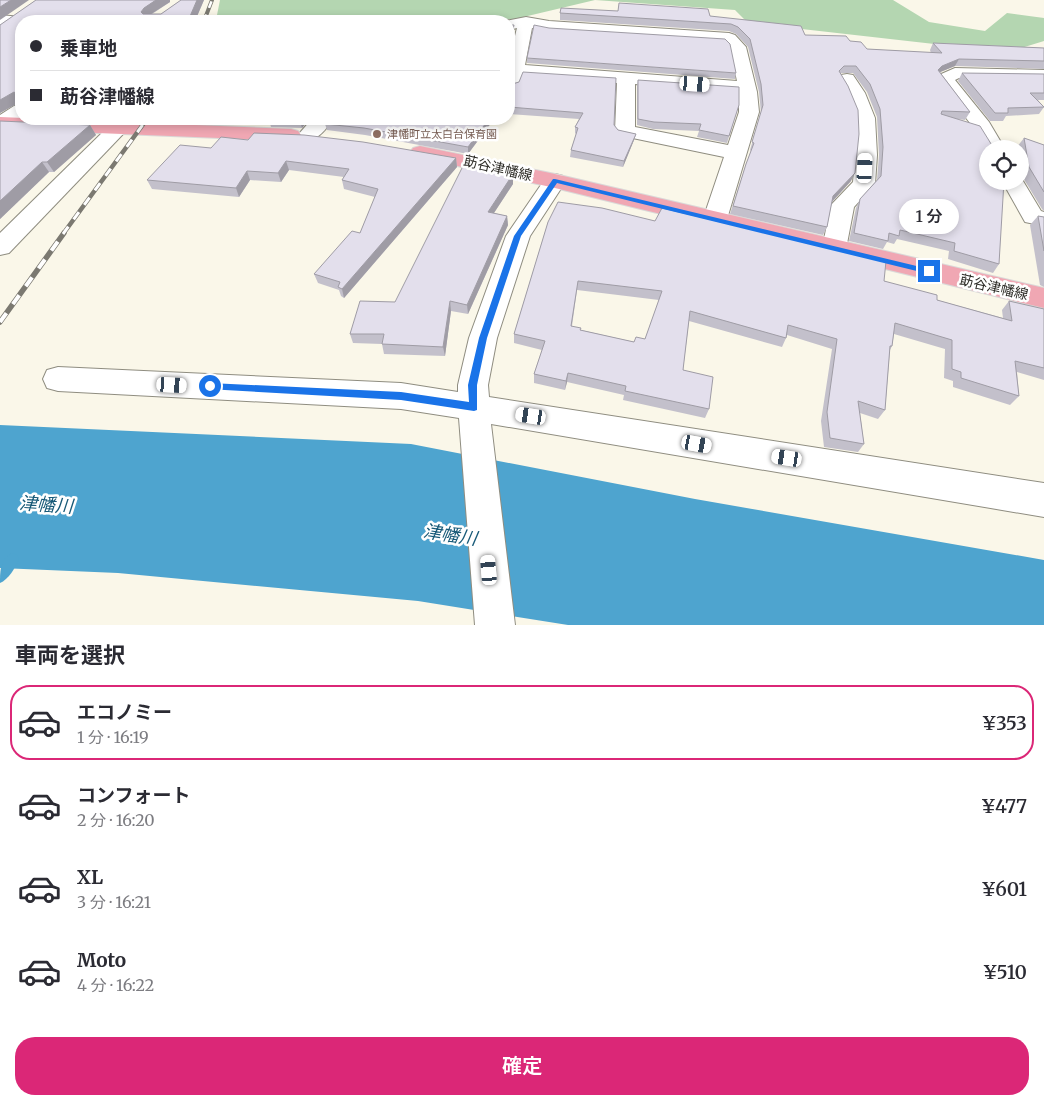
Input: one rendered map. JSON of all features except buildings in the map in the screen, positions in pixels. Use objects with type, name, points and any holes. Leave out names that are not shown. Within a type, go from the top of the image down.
[{"type":"main road","points":[[1,123],[15,124]]},
{"type":"main road","points":[[48,125],[307,136],[336,139]]},
{"type":"main road","name":"莇谷津幡線","points":[[402,149],[555,181],[1044,298]]},
{"type":"street","points":[[515,51],[518,24],[729,38],[738,48],[747,87],[749,112],[715,219]]},
{"type":"street","points":[[990,140],[982,126],[945,79],[955,73],[1044,75]]},
{"type":"street","points":[[515,78],[626,78],[747,87]]},
{"type":"street","points":[[626,78],[625,131],[735,153]]},
{"type":"street","points":[[834,249],[843,205],[864,184],[867,121],[860,96],[847,79]]},
{"type":"street","points":[[1,123],[15,114]]},
{"type":"street","points":[[307,136],[317,125]]},
{"type":"street","points":[[0,247],[118,128]]},
{"type":"street","points":[[494,625],[474,415],[473,385],[483,338],[518,236],[555,181]]},
{"type":"street","points":[[1018,190],[1033,217],[1044,219]]},
{"type":"street","points":[[58,379],[401,396],[474,415],[1044,500]]},
{"type":"green space","points":[[220,0],[595,0],[515,19],[515,15],[217,15]]},
{"type":"green space","points":[[595,0],[893,0],[929,22],[985,31],[1007,13],[1044,18],[1044,41],[1018,49],[996,51],[748,23],[735,10]]},
{"type":"water","name":"津幡川","points":[[0,425],[411,444],[695,499],[1044,560],[1044,625],[568,625],[418,601],[118,573],[0,568]]},
{"type":"waterway","points":[[0,577],[13,559]]},
{"type":"railway","points":[[206,15],[212,0]]},
{"type":"railway","points":[[63,234],[143,125]]},
{"type":"railway","points":[[0,322],[64,233]]},
{"type":"place","name":"津幡町立太白台保育園","points":[[377,134]]},
{"type":"route","points":[[210,386],[401,396],[474,407],[473,385],[483,338],[518,236],[555,181],[929,271]]}]
